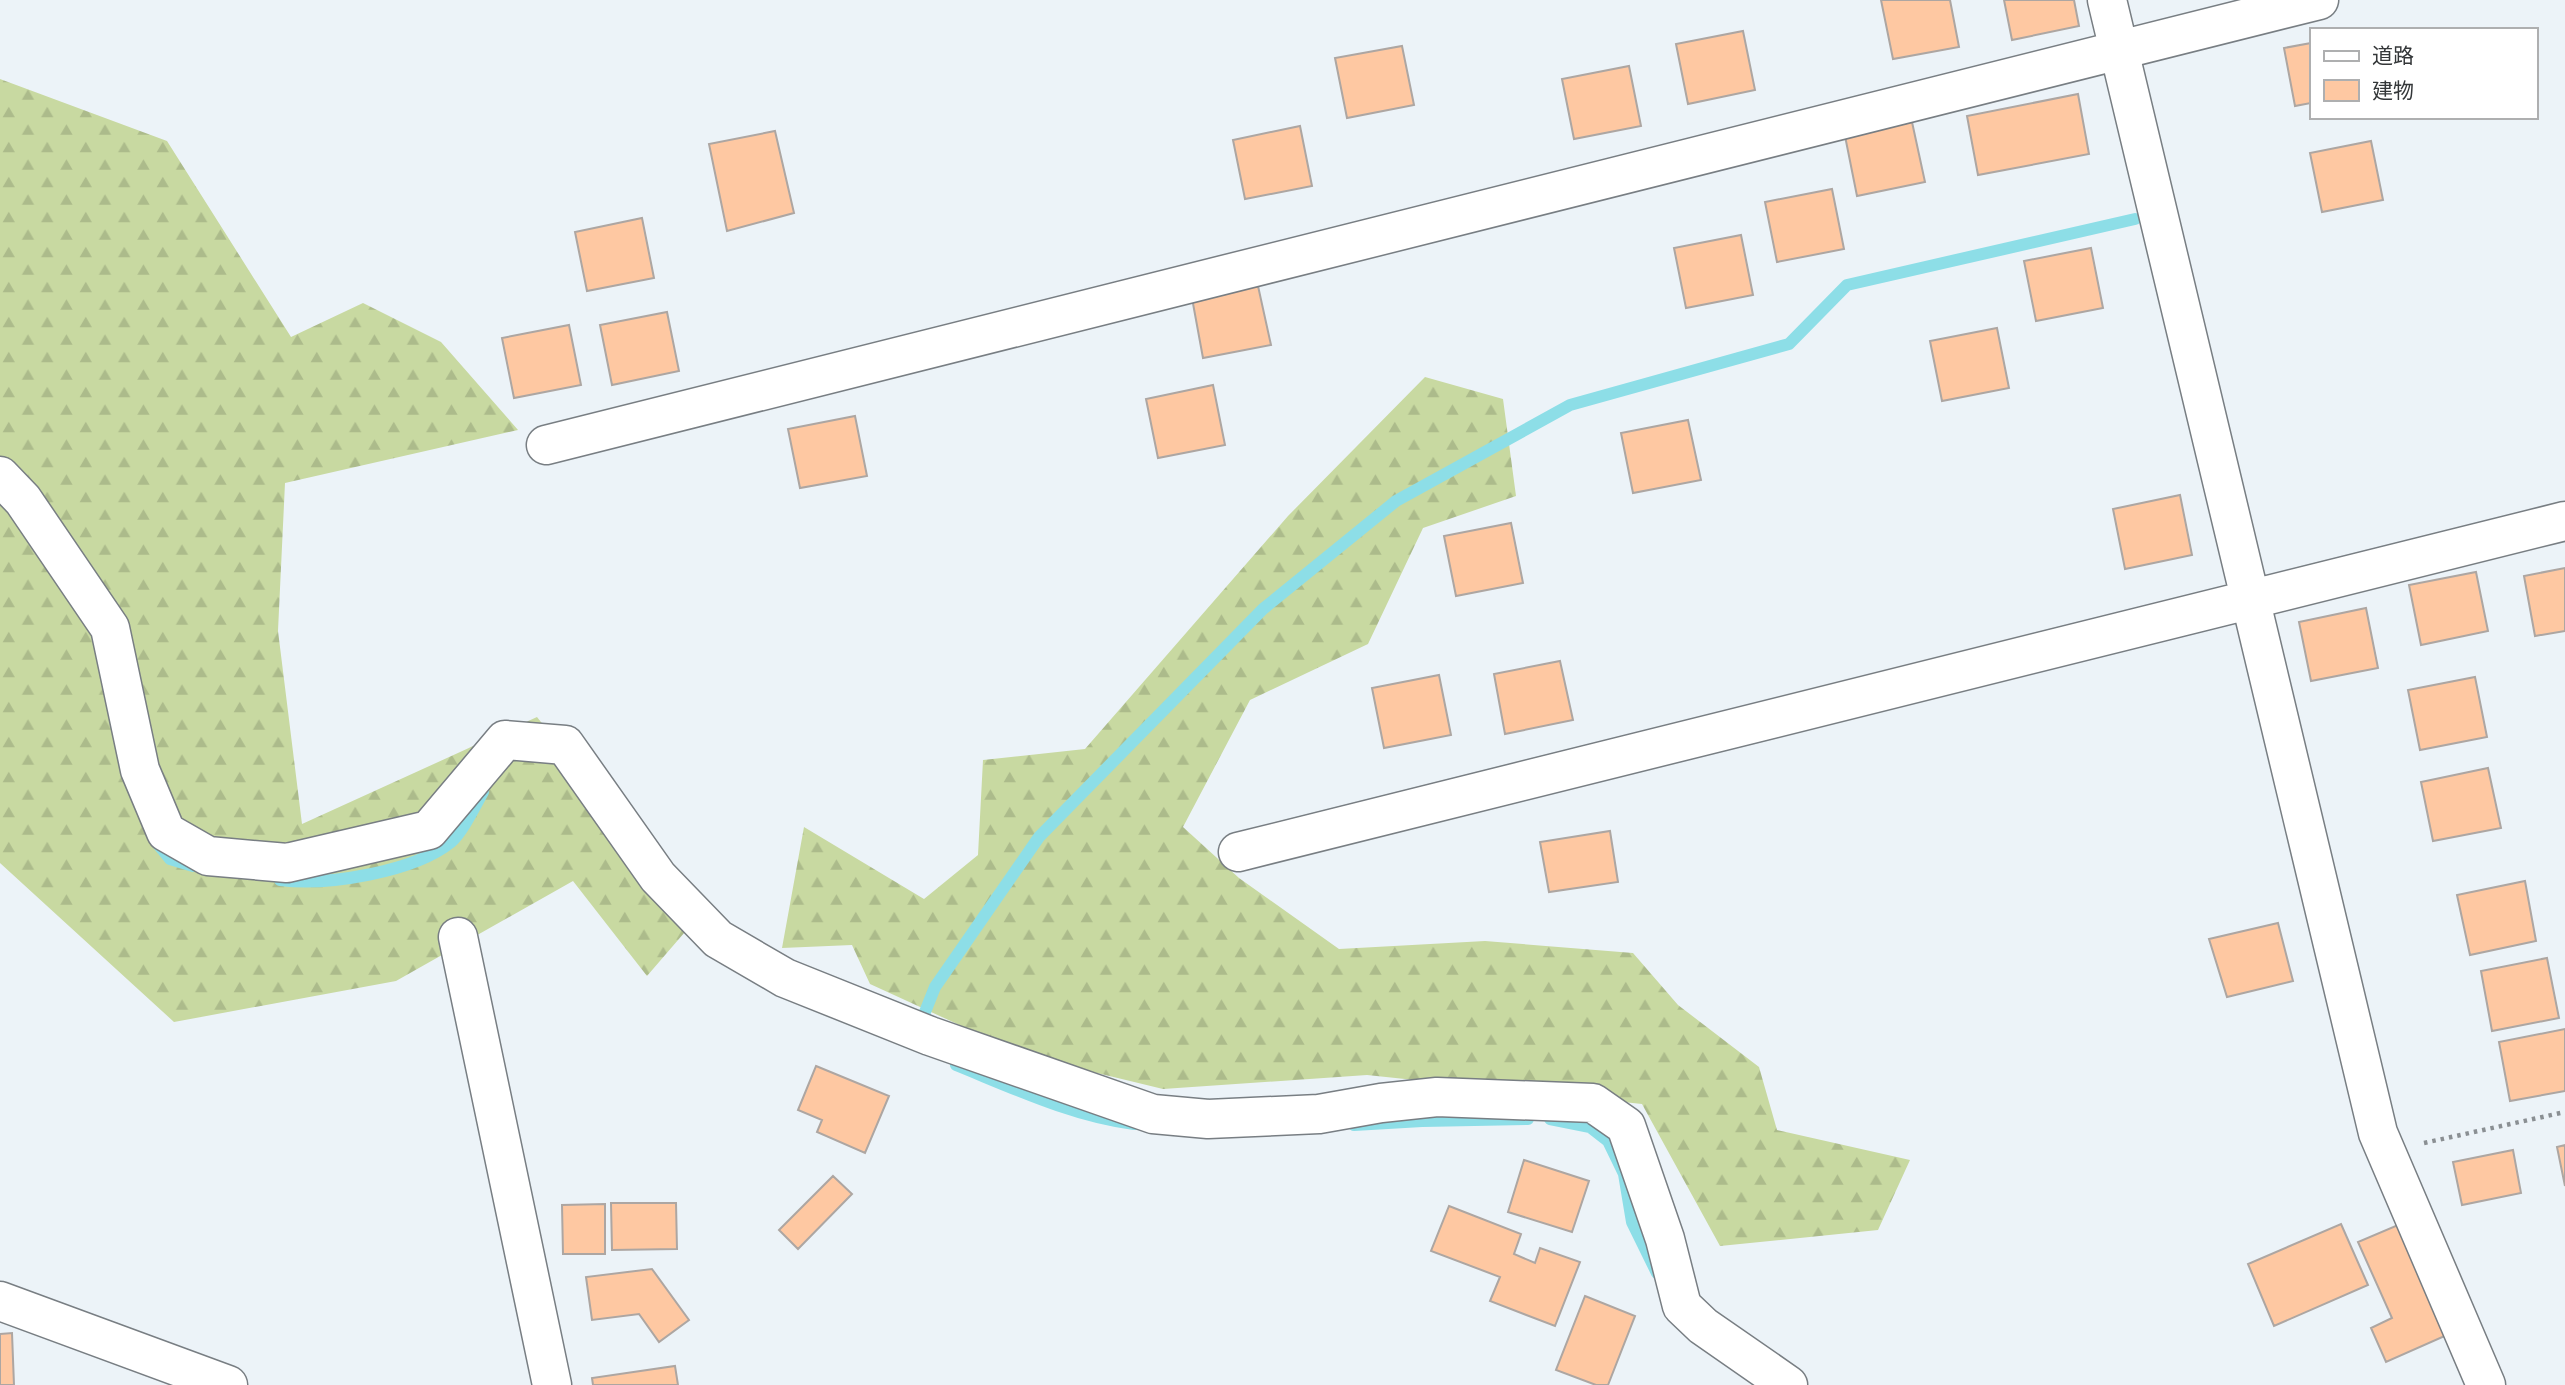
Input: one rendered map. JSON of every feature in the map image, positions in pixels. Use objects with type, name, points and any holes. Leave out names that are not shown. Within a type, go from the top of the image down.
[{"type":"street","points":[[2107,0],[2378,1133],[2486,1385]]},
{"type":"street","points":[[546,445],[2319,0]]},
{"type":"street","points":[[0,476],[23,500],[110,628],[140,770],[166,832],[208,856],[287,863],[429,830],[505,740],[565,745],[658,877],[718,939],[785,978],[918,1031],[1153,1114],[1208,1119],[1319,1114],[1437,1097],[1593,1103],[1626,1126],[1665,1239],[1682,1306],[1703,1326],[1788,1385]]},
{"type":"street","points":[[1238,852],[2565,521]]},
{"type":"street","points":[[458,937],[552,1385]]},
{"type":"street","points":[[0,1301],[228,1385]]},
{"type":"path","points":[[2386,1151],[2565,1112]]},
{"type":"green space","points":[[0,79],[167,141],[291,337],[363,303],[441,342],[518,430],[285,483],[278,631],[302,824],[537,717],[697,918],[647,976],[573,881],[396,981],[174,1022],[0,863]]},
{"type":"green space","points":[[1425,377],[1503,399],[1516,496],[1423,528],[1368,644],[1250,700],[1183,827],[1239,878],[1339,949],[1485,941],[1633,953],[1678,1005],[1759,1067],[1777,1130],[1910,1160],[1878,1230],[1720,1246],[1642,1104],[1367,1075],[1163,1089],[1027,1056],[870,984],[852,945],[782,948],[804,827],[924,899],[978,855],[983,760],[1085,749],[1288,516]]},
{"type":"building","points":[[1881,0],[1950,0],[1959,47],[1893,59]]},
{"type":"building","points":[[2004,0],[2074,0],[2079,26],[2012,40]]},
{"type":"building","points":[[1743,31],[1755,90],[1688,104],[1676,44]]},
{"type":"building","points":[[2310,43],[2310,103],[2295,106],[2284,48]]},
{"type":"building","points":[[1402,46],[1414,105],[1347,118],[1335,58]]},
{"type":"building","points":[[1629,66],[1641,126],[1574,139],[1562,79]]},
{"type":"building","points":[[2078,94],[2089,154],[1978,175],[1967,116]]},
{"type":"building","points":[[1912,122],[1925,182],[1857,196],[1845,136]]},
{"type":"building","points":[[1300,126],[1312,186],[1245,199],[1233,140]]},
{"type":"building","points":[[775,131],[794,213],[727,231],[709,144]]},
{"type":"building","points":[[2371,141],[2383,200],[2322,212],[2310,153]]},
{"type":"building","points":[[1832,189],[1844,249],[1777,262],[1765,202]]},
{"type":"building","points":[[642,218],[654,278],[587,291],[575,232]]},
{"type":"building","points":[[1741,235],[1753,295],[1686,308],[1674,248]]},
{"type":"building","points":[[2091,248],[2103,308],[2036,321],[2024,261]]},
{"type":"building","points":[[1258,286],[1271,345],[1203,358],[1192,298]]},
{"type":"building","points":[[667,312],[679,371],[612,385],[600,325]]},
{"type":"building","points":[[569,325],[581,385],[514,398],[502,338]]},
{"type":"building","points":[[1997,328],[2009,388],[1942,401],[1930,341]]},
{"type":"building","points":[[1213,385],[1225,445],[1158,458],[1146,399]]},
{"type":"building","points":[[855,416],[867,476],[800,488],[788,429]]},
{"type":"building","points":[[1688,420],[1701,480],[1633,493],[1621,433]]},
{"type":"building","points":[[2180,495],[2192,555],[2125,569],[2113,509]]},
{"type":"building","points":[[1511,523],[1523,583],[1456,596],[1444,536]]},
{"type":"building","points":[[2565,568],[2565,631],[2535,636],[2524,576]]},
{"type":"building","points":[[2476,572],[2488,631],[2421,645],[2409,585]]},
{"type":"building","points":[[2366,608],[2378,668],[2311,681],[2299,622]]},
{"type":"building","points":[[1560,661],[1573,720],[1505,734],[1494,674]]},
{"type":"building","points":[[1439,675],[1451,735],[1384,748],[1372,688]]},
{"type":"building","points":[[2475,677],[2487,737],[2420,750],[2408,690]]},
{"type":"building","points":[[2488,768],[2501,828],[2433,841],[2421,782]]},
{"type":"building","points":[[1610,831],[1618,882],[1549,892],[1540,842]]},
{"type":"building","points":[[2525,881],[2536,941],[2470,955],[2457,895]]},
{"type":"building","points":[[2278,923],[2293,981],[2227,997],[2209,939]]},
{"type":"building","points":[[2547,958],[2559,1018],[2492,1031],[2481,971]]},
{"type":"building","points":[[2565,1029],[2565,1091],[2510,1101],[2499,1042]]},
{"type":"building","points":[[816,1066],[889,1096],[865,1153],[817,1132],[822,1120],[798,1110]]},
{"type":"building","points":[[2565,1145],[2565,1186],[2557,1147]]},
{"type":"building","points":[[2513,1150],[2521,1193],[2462,1205],[2453,1162]]},
{"type":"building","points":[[1524,1160],[1589,1181],[1572,1232],[1508,1212]]},
{"type":"building","points":[[833,1176],[852,1194],[798,1249],[779,1230]]},
{"type":"building","points":[[611,1203],[676,1203],[677,1249],[612,1250]]},
{"type":"building","points":[[605,1204],[605,1254],[563,1254],[562,1205]]},
{"type":"building","points":[[1449,1206],[1521,1234],[1514,1254],[1535,1263],[1540,1248],[1580,1262],[1555,1326],[1490,1301],[1500,1277],[1431,1251]]},
{"type":"building","points":[[2341,1224],[2368,1285],[2274,1326],[2248,1264]]},
{"type":"building","points":[[2398,1225],[2447,1335],[2386,1362],[2371,1328],[2392,1318],[2358,1242]]},
{"type":"building","points":[[652,1269],[689,1320],[659,1342],[639,1314],[592,1320],[586,1277]]},
{"type":"building","points":[[1585,1296],[1635,1316],[1608,1385],[1596,1385],[1556,1370]]},
{"type":"building","points":[[12,1333],[14,1385],[0,1385],[0,1334]]},
{"type":"building","points":[[675,1366],[678,1385],[593,1385],[592,1378]]},
{"type":"waterway","points":[[919,1027],[935,987],[1039,837],[1263,609],[1396,501],[1570,405],[1789,344],[1847,285],[2135,219]]},
{"type":"waterway","points":[[280,880],[345,879],[393,869],[415,861],[435,852],[455,838],[483,792]]},
{"type":"waterway","points":[[157,843],[170,859],[193,866]]},
{"type":"waterway","points":[[956,1065],[1065,1108],[1134,1124]]},
{"type":"waterway","points":[[1354,1125],[1528,1119]]},
{"type":"waterway","points":[[1550,1119],[1590,1127],[1608,1141],[1624,1174],[1632,1222],[1657,1273]]}]
